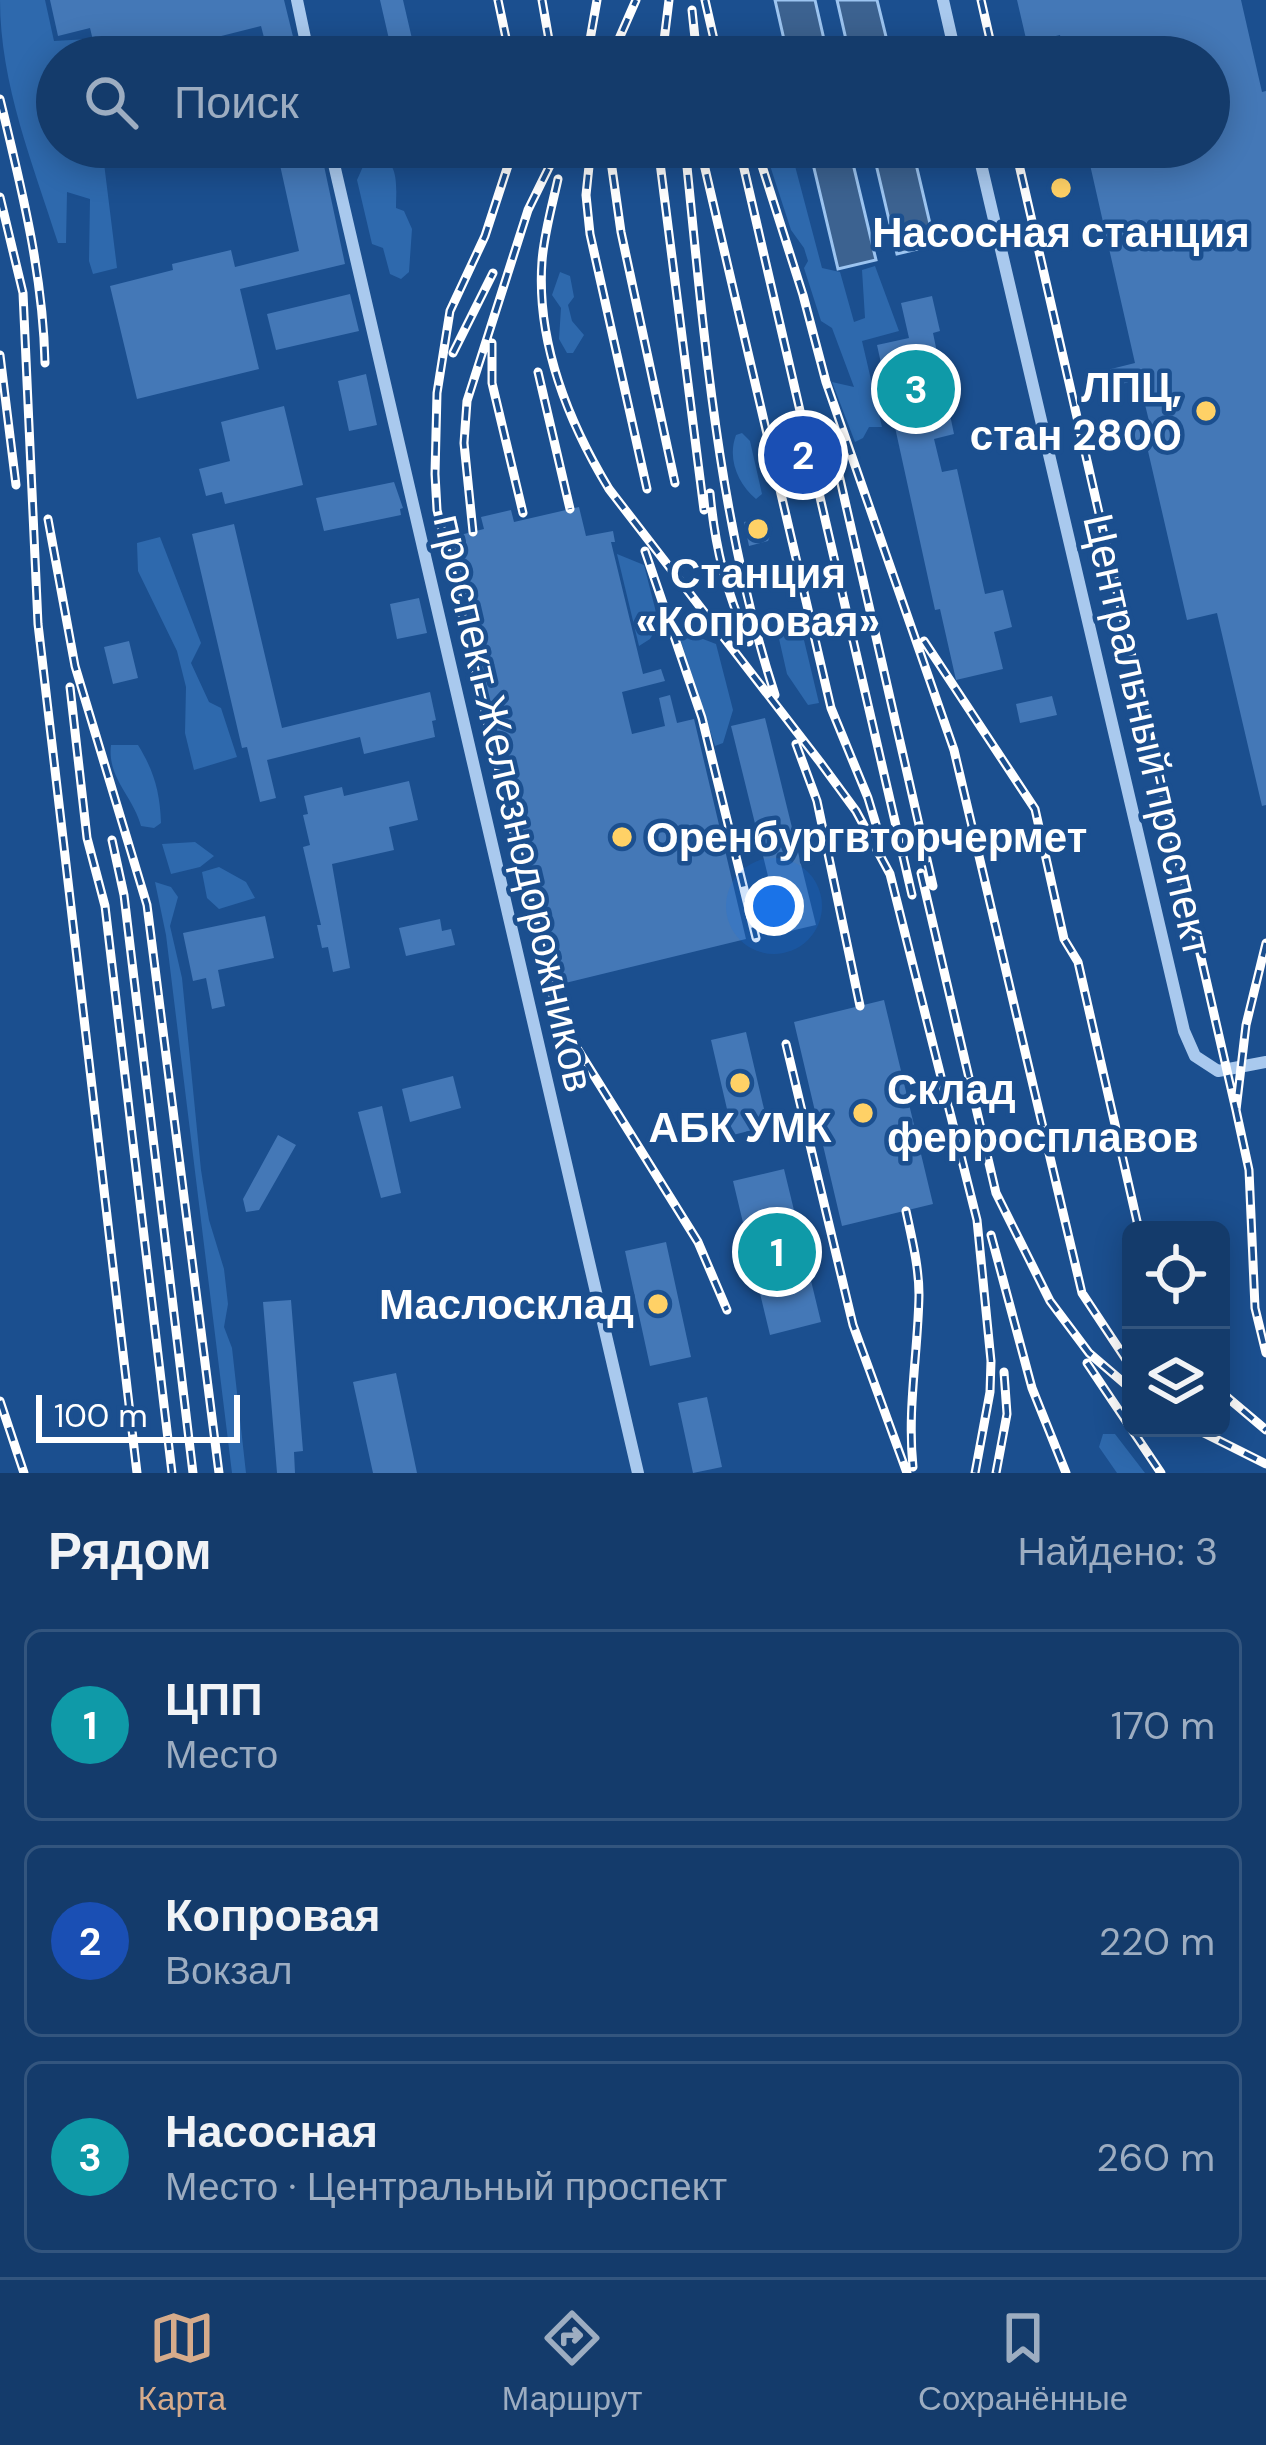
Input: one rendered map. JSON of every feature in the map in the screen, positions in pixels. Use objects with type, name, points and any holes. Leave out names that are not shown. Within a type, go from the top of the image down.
[{"type":"street","points":[[296,0],[304,36]]},
{"type":"street","points":[[943,0],[951,36]]},
{"type":"street","name":"проспект Железнодорожников","points":[[335,168],[638,1473]]},
{"type":"street","name":"Центральный проспект","points":[[982,168],[1184,1031],[1196,1056],[1218,1071],[1266,1062]]},
{"type":"shaded area","points":[[0,0],[45,0],[53,36],[36,36],[36,168],[105,168],[117,268],[93,274],[90,199],[67,192],[66,243],[58,243],[12,93]]},
{"type":"shaded area","points":[[775,0],[815,0],[823,36],[783,36]]},
{"type":"shaded area","points":[[837,0],[877,0],[886,36],[845,36]]},
{"type":"shaded area","points":[[362,168],[394,170],[396,208],[404,211],[412,229],[409,272],[401,279],[390,274],[383,248],[372,244],[357,180]]},
{"type":"shaded area","points":[[771,168],[796,168],[822,268],[840,272],[854,322],[865,318],[862,270],[875,266],[899,331],[862,341],[882,427],[869,427],[855,442],[832,382],[854,387],[832,328],[821,321],[804,268],[808,261],[804,248],[791,230]]},
{"type":"shaded area","points":[[814,168],[854,168],[876,260],[838,269]]},
{"type":"shaded area","points":[[877,168],[917,168],[935,245],[897,254]]},
{"type":"shaded area","points":[[560,272],[570,276],[574,297],[568,305],[572,321],[584,335],[573,353],[567,353],[559,339],[561,308],[552,295]]},
{"type":"shaded area","points":[[742,433],[750,441],[762,494],[756,499],[739,478],[734,462],[736,435]]},
{"type":"shaded area","points":[[160,537],[201,643],[191,663],[209,702],[221,708],[237,757],[194,770],[185,733],[186,687],[177,651],[138,571],[137,543]]},
{"type":"shaded area","points":[[617,554],[644,565],[659,624],[639,646]]},
{"type":"shaded area","points":[[798,615],[819,703],[808,705],[787,674],[775,621]]},
{"type":"shaded area","points":[[677,629],[716,644],[733,710],[723,743],[715,746]]},
{"type":"shaded area","points":[[111,745],[138,745],[144,755],[159,801],[161,823],[154,828],[141,826],[113,767]]},
{"type":"shaded area","points":[[195,842],[214,856],[200,867],[171,874],[162,844]]},
{"type":"shaded area","points":[[219,867],[246,882],[255,898],[219,909],[207,898],[202,872]]},
{"type":"shaded area","points":[[155,882],[171,887],[178,897],[170,926],[182,978],[201,1170],[224,1269],[228,1304],[224,1327],[232,1348],[246,1473],[232,1473],[166,935]]},
{"type":"shaded area","points":[[1103,1434],[1115,1434],[1145,1473],[1117,1473],[1099,1447]]},
{"type":"building","points":[[50,0],[284,0],[293,36],[264,36],[261,26],[221,36],[92,36],[90,28],[58,36]]},
{"type":"building","points":[[380,0],[403,0],[411,36],[388,36]]},
{"type":"building","name":"ЛПЦ, стан 2800","points":[[1017,0],[1241,0],[1262,92],[1266,91],[1266,805],[1262,806],[1217,613],[1187,620],[1145,438],[1099,449],[1096,433],[1149,421],[1139,380],[1103,388],[1099,372],[1135,363],[1091,168],[1230,168],[1230,36],[1025,36]]},
{"type":"building","points":[[281,168],[324,168],[345,264],[240,289],[259,369],[137,399],[110,286],[231,250],[235,267],[299,251]]},
{"type":"building","points":[[350,294],[359,331],[276,350],[267,314]]},
{"type":"building","points":[[932,296],[940,331],[933,333],[954,434],[934,439],[942,472],[957,469],[985,594],[1003,590],[1012,627],[994,632],[1003,669],[956,680],[940,609],[935,610],[877,345],[909,338],[901,303]]},
{"type":"building","points":[[366,374],[377,425],[349,431],[338,381]]},
{"type":"building","points":[[284,406],[303,485],[225,504],[222,492],[206,496],[199,469],[230,461],[221,422]]},
{"type":"building","points":[[394,482],[401,515],[324,531],[316,498]]},
{"type":"building","name":"Оренбургвторчермет","points":[[579,507],[586,536],[613,531],[615,542],[611,542],[643,674],[661,669],[665,681],[622,692],[632,734],[665,726],[659,698],[670,695],[677,723],[694,719],[746,939],[557,985],[452,537],[484,529],[481,517],[511,510],[514,522]]},
{"type":"building","name":"Станция «Копровая»","points":[[763,518],[771,533],[768,541],[749,546],[744,522]]},
{"type":"building","points":[[234,524],[282,728],[430,692],[435,737],[364,754],[360,737],[267,760],[276,798],[260,802],[247,747],[242,748],[192,534]]},
{"type":"building","points":[[419,598],[427,633],[397,639],[390,604]]},
{"type":"building","points":[[129,641],[138,678],[113,684],[104,647]]},
{"type":"building","points":[[1052,696],[1057,715],[1020,723],[1016,704]]},
{"type":"building","points":[[765,718],[816,925],[782,933],[731,726]]},
{"type":"building","points":[[409,781],[418,820],[389,827],[394,850],[332,864],[350,968],[333,972],[328,947],[322,948],[303,847],[310,845],[304,796],[342,787],[344,796]]},
{"type":"building","points":[[265,916],[274,958],[218,970],[225,1006],[212,1009],[206,978],[193,981],[183,933]]},
{"type":"building","points":[[440,919],[442,931],[451,929],[455,945],[406,956],[399,928]]},
{"type":"building","name":"Склад ферросплавов","points":[[884,1000],[933,1204],[842,1226],[794,1022]]},
{"type":"building","name":"АБК УМК","points":[[746,1032],[768,1126],[733,1135],[711,1040]]},
{"type":"building","points":[[453,1076],[461,1108],[410,1122],[402,1089]]},
{"type":"building","points":[[382,1106],[401,1193],[381,1198],[358,1112]]},
{"type":"building","points":[[278,1135],[296,1145],[259,1210],[246,1212],[243,1199]]},
{"type":"building","points":[[784,1169],[821,1322],[770,1335],[733,1181]]},
{"type":"building","name":"Маслосклад","points":[[666,1242],[691,1357],[650,1366],[625,1251]]},
{"type":"building","points":[[291,1300],[303,1451],[294,1452],[295,1473],[277,1473],[263,1302]]},
{"type":"building","points":[[396,1373],[417,1473],[373,1473],[353,1382]]},
{"type":"building","points":[[707,1397],[722,1467],[693,1473],[678,1403]]},
{"type":"railway","points":[[498,0],[506,36]]},
{"type":"railway","points":[[542,0],[548,36]]},
{"type":"railway","points":[[591,36],[597,0]]},
{"type":"railway","points":[[620,36],[636,0]]},
{"type":"railway","points":[[665,36],[669,0]]},
{"type":"railway","points":[[705,0],[713,36]]},
{"type":"railway","points":[[981,0],[989,36]]},
{"type":"railway","points":[[692,10],[695,36]]},
{"type":"railway","points":[[0,99],[35,263],[45,363]]},
{"type":"railway","points":[[507,168],[485,236],[450,311],[437,393],[437,510],[552,993],[565,1029],[698,1242],[727,1310]]},
{"type":"railway","points":[[473,532],[464,443],[467,401],[528,210],[549,168]]},
{"type":"railway","points":[[589,168],[590,234],[647,489]]},
{"type":"railway","points":[[612,168],[621,232],[675,483]]},
{"type":"railway","points":[[661,168],[704,510]]},
{"type":"railway","points":[[687,168],[726,492],[755,628],[775,695]]},
{"type":"railway","points":[[705,168],[831,708],[878,831]]},
{"type":"railway","points":[[744,168],[912,895]]},
{"type":"railway","points":[[763,168],[826,382],[954,750],[1082,1293],[1122,1353]]},
{"type":"railway","points":[[1020,168],[1236,1110]]},
{"type":"railway","points":[[558,179],[544,241],[541,292],[550,351],[580,436],[609,489],[856,811],[890,874],[977,1220],[991,1361],[975,1473]]},
{"type":"railway","points":[[0,197],[23,293],[38,624],[137,1473]]},
{"type":"railway","points":[[453,353],[493,273]]},
{"type":"railway","points":[[492,343],[492,383],[523,513]]},
{"type":"railway","points":[[0,355],[16,485]]},
{"type":"railway","points":[[538,372],[570,509]]},
{"type":"railway","points":[[834,453],[933,886]]},
{"type":"railway","points":[[710,493],[723,569],[749,642]]},
{"type":"railway","points":[[48,519],[75,666],[147,905],[219,1473]]},
{"type":"railway","points":[[645,551],[702,718],[756,938]]},
{"type":"railway","points":[[924,641],[1035,809],[1064,939],[1078,962],[1137,1221]]},
{"type":"railway","points":[[70,687],[87,838],[105,906],[172,1473]]},
{"type":"railway","points":[[796,744],[817,801],[860,1006]]},
{"type":"railway","points":[[112,840],[124,895],[193,1473]]},
{"type":"railway","points":[[921,873],[996,1193],[1050,1301],[1089,1353],[1122,1381]]},
{"type":"railway","points":[[1266,943],[1246,1025],[1236,1110],[1249,1170],[1255,1308],[1266,1353]]},
{"type":"railway","points":[[786,1044],[853,1325],[907,1473]]},
{"type":"railway","points":[[906,1211],[919,1295],[913,1467]]},
{"type":"railway","points":[[991,1235],[1032,1388],[1066,1473]]},
{"type":"railway","points":[[1087,1363],[1161,1473]]},
{"type":"railway","points":[[996,1473],[1007,1414],[1004,1372]]},
{"type":"railway","points":[[1230,1400],[1266,1430]]},
{"type":"railway","points":[[0,1401],[24,1473]]},
{"type":"railway","points":[[1212,1437],[1266,1464]]},
{"type":"place","name":"Насосная станция","points":[[1061,188]]},
{"type":"place","name":"Насосная","points":[[916,389]]},
{"type":"place","name":"ЛПЦ, стан 2800","points":[[1206,411]]},
{"type":"place","name":"Копровая","points":[[803,455]]},
{"type":"place","name":"Станция «Копровая»","points":[[758,529]]},
{"type":"place","name":"Оренбургвторчермет","points":[[622,837]]},
{"type":"place","name":"АБК УМК","points":[[740,1083]]},
{"type":"place","name":"Склад ферросплавов","points":[[863,1113]]},
{"type":"place","name":"ЦПП","points":[[777,1252]]},
{"type":"place","name":"Маслосклад","points":[[658,1304]]}]
